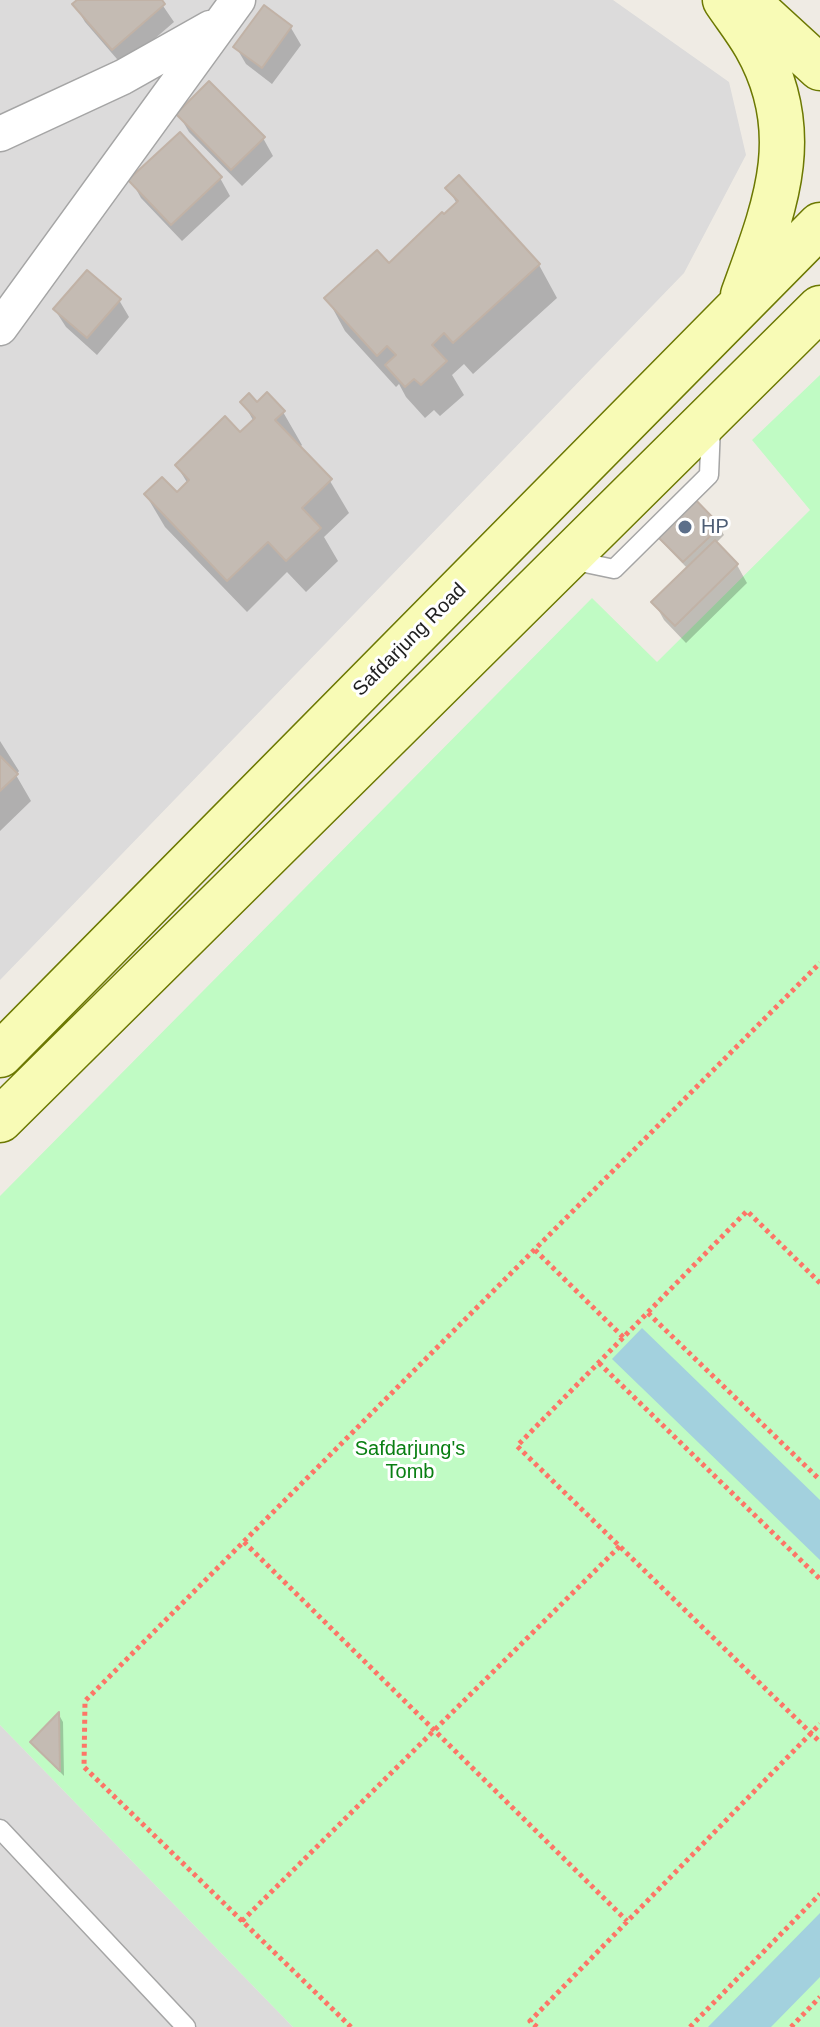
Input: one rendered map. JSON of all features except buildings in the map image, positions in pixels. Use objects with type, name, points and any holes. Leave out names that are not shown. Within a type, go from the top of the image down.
[{"type":"main road","points":[[725,0],[757,47],[773,88],[783,135],[782,169],[772,216],[738,308]]},
{"type":"main road","points":[[746,0],[820,68]]},
{"type":"main road","name":"Safdarjung Road","points":[[0,1055],[820,225]]},
{"type":"main road","points":[[0,1120],[711,415],[815,320]]},
{"type":"main road","points":[[528,521],[567,559]]},
{"type":"street","points":[[0,134],[123,77],[230,11]]},
{"type":"street","points":[[0,328],[230,11]]},
{"type":"lane","points":[[0,1829],[186,2027]]},
{"type":"path","points":[[351,2027],[84,1767],[85,1701],[820,963]]},
{"type":"path","points":[[820,1283],[747,1211],[517,1446],[820,1742]]},
{"type":"path","points":[[535,1250],[624,1338]]},
{"type":"path","points":[[648,1313],[820,1480]]},
{"type":"path","points":[[599,1363],[820,1579]]},
{"type":"path","points":[[244,1542],[627,1921]]},
{"type":"path","points":[[242,1921],[620,1546]]},
{"type":"path","points":[[537,2027],[530,2021],[820,1724]]},
{"type":"path","points":[[690,2027],[820,1894]]},
{"type":"path","points":[[791,2027],[820,1997]]},
{"type":"shaded area","points":[[0,0],[613,0],[729,82],[746,155],[684,273],[0,980]]},
{"type":"shaded area","points":[[0,1725],[293,2027],[0,2027]]},
{"type":"green space","name":"Safdarjung's Tomb","points":[[820,375],[820,2027],[293,2027],[0,1725],[0,1196],[592,598],[657,662],[810,510],[752,440]]},
{"type":"water","points":[[642,1328],[820,1500],[820,1560],[612,1359]]},
{"type":"water","points":[[820,1913],[820,1977],[771,2027],[708,2027]]},
{"type":"place","name":"HP","points":[[685,527]]}]
